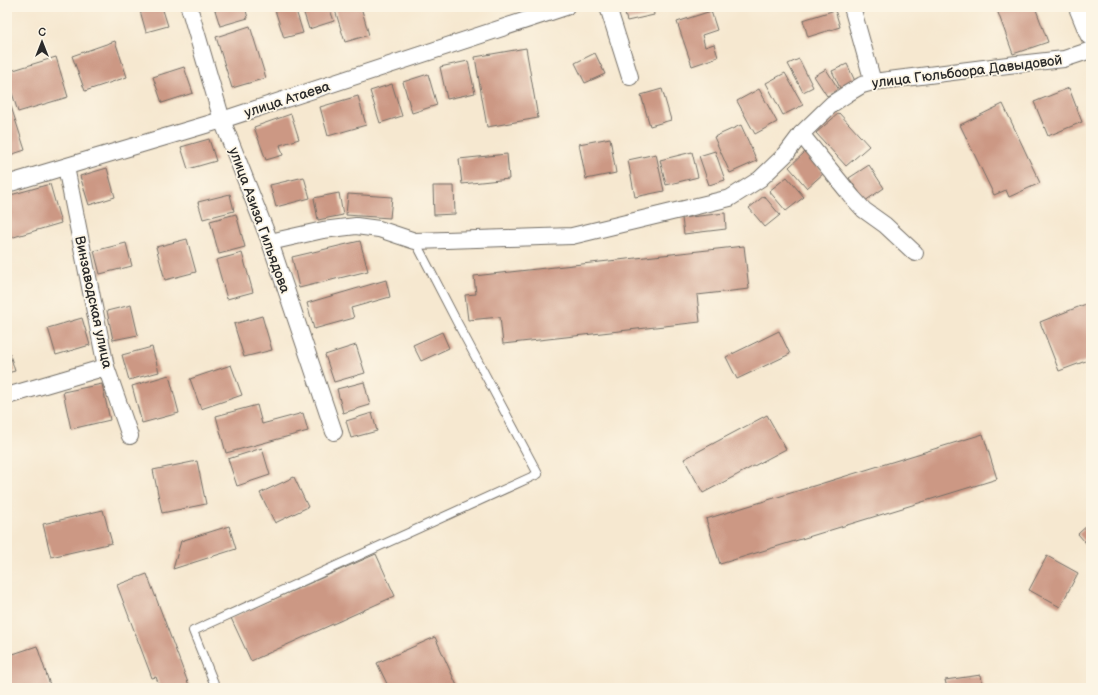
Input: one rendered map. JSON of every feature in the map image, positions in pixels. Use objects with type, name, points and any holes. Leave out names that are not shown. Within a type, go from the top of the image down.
[{"type":"street","name":"улица Азиза Гильядова","points":[[189,7],[222,120],[270,242],[334,432]]},
{"type":"street","name":"улица Атаева","points":[[7,184],[222,120],[566,7]]},
{"type":"street","points":[[608,7],[630,77]]},
{"type":"street","points":[[852,7],[873,82]]},
{"type":"street","points":[[1080,7],[1091,34]]},
{"type":"street","name":"улица Гюльбоора Давыдовой","points":[[270,242],[324,230],[356,226],[379,229],[415,241],[572,236],[730,198],[760,179],[786,154],[800,134],[832,104],[862,85],[873,82],[1064,59],[1091,50]]},
{"type":"street","points":[[800,134],[860,206],[885,225],[915,253]]},
{"type":"street","name":"Винзаводская улица","points":[[66,167],[106,367],[130,436]]},
{"type":"street","points":[[7,396],[106,367]]},
{"type":"lane","points":[[216,688],[193,631],[538,474],[415,241]]},
{"type":"building","points":[[139,7],[162,7],[168,26],[146,32]]},
{"type":"building","points":[[214,7],[245,7],[248,18],[220,26]]},
{"type":"building","points":[[274,7],[295,7],[303,33],[284,38]]},
{"type":"building","points":[[302,7],[329,7],[334,21],[309,29]]},
{"type":"building","points":[[334,7],[361,7],[369,35],[345,42]]},
{"type":"building","points":[[623,7],[653,7],[654,15],[627,21]]},
{"type":"building","points":[[996,7],[1035,7],[1048,42],[1013,54]]},
{"type":"building","points":[[835,10],[840,27],[808,37],[803,20]]},
{"type":"building","points":[[711,11],[717,30],[702,35],[705,47],[714,44],[718,57],[692,66],[677,22]]},
{"type":"building","points":[[250,26],[266,78],[232,88],[216,37]]},
{"type":"building","points":[[115,41],[127,77],[85,91],[72,56]]},
{"type":"building","points":[[526,48],[538,118],[487,127],[475,57]]},
{"type":"building","points":[[595,53],[605,74],[585,83],[575,63]]},
{"type":"building","points":[[56,57],[68,97],[18,112],[7,77],[7,72]]},
{"type":"building","points":[[799,59],[813,87],[803,92],[788,64]]},
{"type":"building","points":[[468,61],[475,93],[447,99],[440,67]]},
{"type":"building","points":[[847,64],[855,81],[840,88],[832,71]]},
{"type":"building","points":[[184,67],[193,93],[162,103],[153,77]]},
{"type":"building","points":[[826,69],[839,90],[827,96],[814,76]]},
{"type":"building","points":[[785,73],[803,105],[783,115],[766,83]]},
{"type":"building","points":[[428,74],[437,105],[412,113],[403,82]]},
{"type":"building","points":[[392,84],[402,116],[380,123],[370,91]]},
{"type":"building","points":[[1069,88],[1082,122],[1048,136],[1034,102]]},
{"type":"building","points":[[662,89],[671,120],[650,126],[641,95]]},
{"type":"building","points":[[759,89],[777,122],[755,134],[737,101]]},
{"type":"building","points":[[7,94],[25,150],[7,156]]},
{"type":"building","points":[[358,96],[366,125],[328,136],[320,107]]},
{"type":"building","points":[[1003,104],[1040,183],[1009,197],[1006,190],[994,195],[960,125]]},
{"type":"building","points":[[839,113],[869,146],[846,166],[816,133]]},
{"type":"building","points":[[291,114],[299,139],[280,145],[283,155],[266,160],[254,127]]},
{"type":"building","points":[[741,125],[757,161],[730,173],[714,137]]},
{"type":"building","points":[[610,138],[616,173],[586,179],[579,144]]},
{"type":"building","points":[[209,139],[216,161],[188,169],[181,147]]},
{"type":"building","points":[[715,151],[725,180],[709,185],[699,156]]},
{"type":"building","points":[[692,152],[698,177],[666,185],[660,160]]},
{"type":"building","points":[[805,152],[824,173],[807,188],[789,167]]},
{"type":"building","points":[[507,154],[509,179],[462,184],[459,159]]},
{"type":"building","points":[[656,154],[664,191],[635,197],[628,160]]},
{"type":"building","points":[[869,165],[884,188],[865,201],[849,178]]},
{"type":"building","points":[[107,168],[115,197],[89,205],[80,176]]},
{"type":"building","points":[[304,177],[310,198],[276,207],[270,185]]},
{"type":"building","points":[[787,177],[804,197],[786,211],[769,191]]},
{"type":"building","points":[[50,184],[61,223],[7,239],[7,196]]},
{"type":"building","points":[[433,186],[454,186],[455,214],[434,215]]},
{"type":"building","points":[[339,193],[343,215],[318,220],[314,198]]},
{"type":"building","points":[[230,194],[234,211],[203,219],[198,202]]},
{"type":"building","points":[[348,194],[392,197],[390,218],[346,215]]},
{"type":"building","points":[[764,196],[780,215],[765,227],[749,208]]},
{"type":"building","points":[[725,213],[726,229],[684,234],[682,218]]},
{"type":"building","points":[[236,214],[245,247],[219,254],[210,221]]},
{"type":"building","points":[[187,239],[196,272],[165,280],[156,247]]},
{"type":"building","points":[[360,241],[368,271],[299,288],[292,257]]},
{"type":"building","points":[[126,243],[132,266],[100,274],[94,251]]},
{"type":"building","points":[[744,246],[749,289],[697,295],[700,322],[503,344],[500,317],[468,320],[465,295],[476,294],[474,276]]},
{"type":"building","points":[[242,253],[253,292],[227,299],[216,260]]},
{"type":"building","points":[[386,280],[390,297],[351,308],[354,318],[314,329],[307,303]]},
{"type":"building","points":[[1091,302],[1091,359],[1059,371],[1040,322]]},
{"type":"building","points":[[131,305],[138,335],[113,340],[107,311]]},
{"type":"building","points":[[262,316],[272,350],[244,357],[234,324]]},
{"type":"building","points":[[82,318],[90,345],[56,355],[48,328]]},
{"type":"building","points":[[779,331],[790,354],[737,379],[726,357]]},
{"type":"building","points":[[442,332],[449,348],[421,361],[413,345]]},
{"type":"building","points":[[7,345],[15,371],[7,373]]},
{"type":"building","points":[[356,345],[365,373],[334,382],[325,355]]},
{"type":"building","points":[[152,347],[159,372],[129,380],[122,355]]},
{"type":"building","points":[[231,365],[242,395],[201,409],[190,379]]},
{"type":"building","points":[[169,375],[179,413],[142,423],[132,386]]},
{"type":"building","points":[[364,382],[370,405],[343,413],[337,389]]},
{"type":"building","points":[[102,384],[110,420],[71,429],[63,392]]},
{"type":"building","points":[[257,405],[262,424],[303,413],[308,431],[226,453],[216,416]]},
{"type":"building","points":[[372,413],[377,431],[351,438],[346,421]]},
{"type":"building","points":[[767,415],[786,449],[703,493],[684,459]]},
{"type":"building","points":[[983,434],[997,479],[720,564],[706,519]]},
{"type":"building","points":[[262,448],[270,475],[237,486],[228,459]]},
{"type":"building","points":[[197,461],[206,504],[162,513],[153,470]]},
{"type":"building","points":[[294,477],[308,507],[275,523],[260,493]]},
{"type":"building","points":[[103,510],[112,543],[51,557],[43,524]]},
{"type":"building","points":[[1091,522],[1091,549],[1078,534]]},
{"type":"building","points":[[229,526],[236,549],[173,569],[181,541]]},
{"type":"building","points":[[376,554],[395,596],[251,661],[231,618]]},
{"type":"building","points":[[1047,556],[1078,573],[1060,607],[1029,590]]},
{"type":"building","points":[[147,574],[190,688],[160,688],[156,677],[152,678],[117,585]]},
{"type":"building","points":[[435,637],[458,688],[389,688],[377,663]]},
{"type":"building","points":[[37,646],[51,688],[7,688],[7,656]]},
{"type":"building","points":[[981,675],[983,688],[947,688],[945,680]]}]
